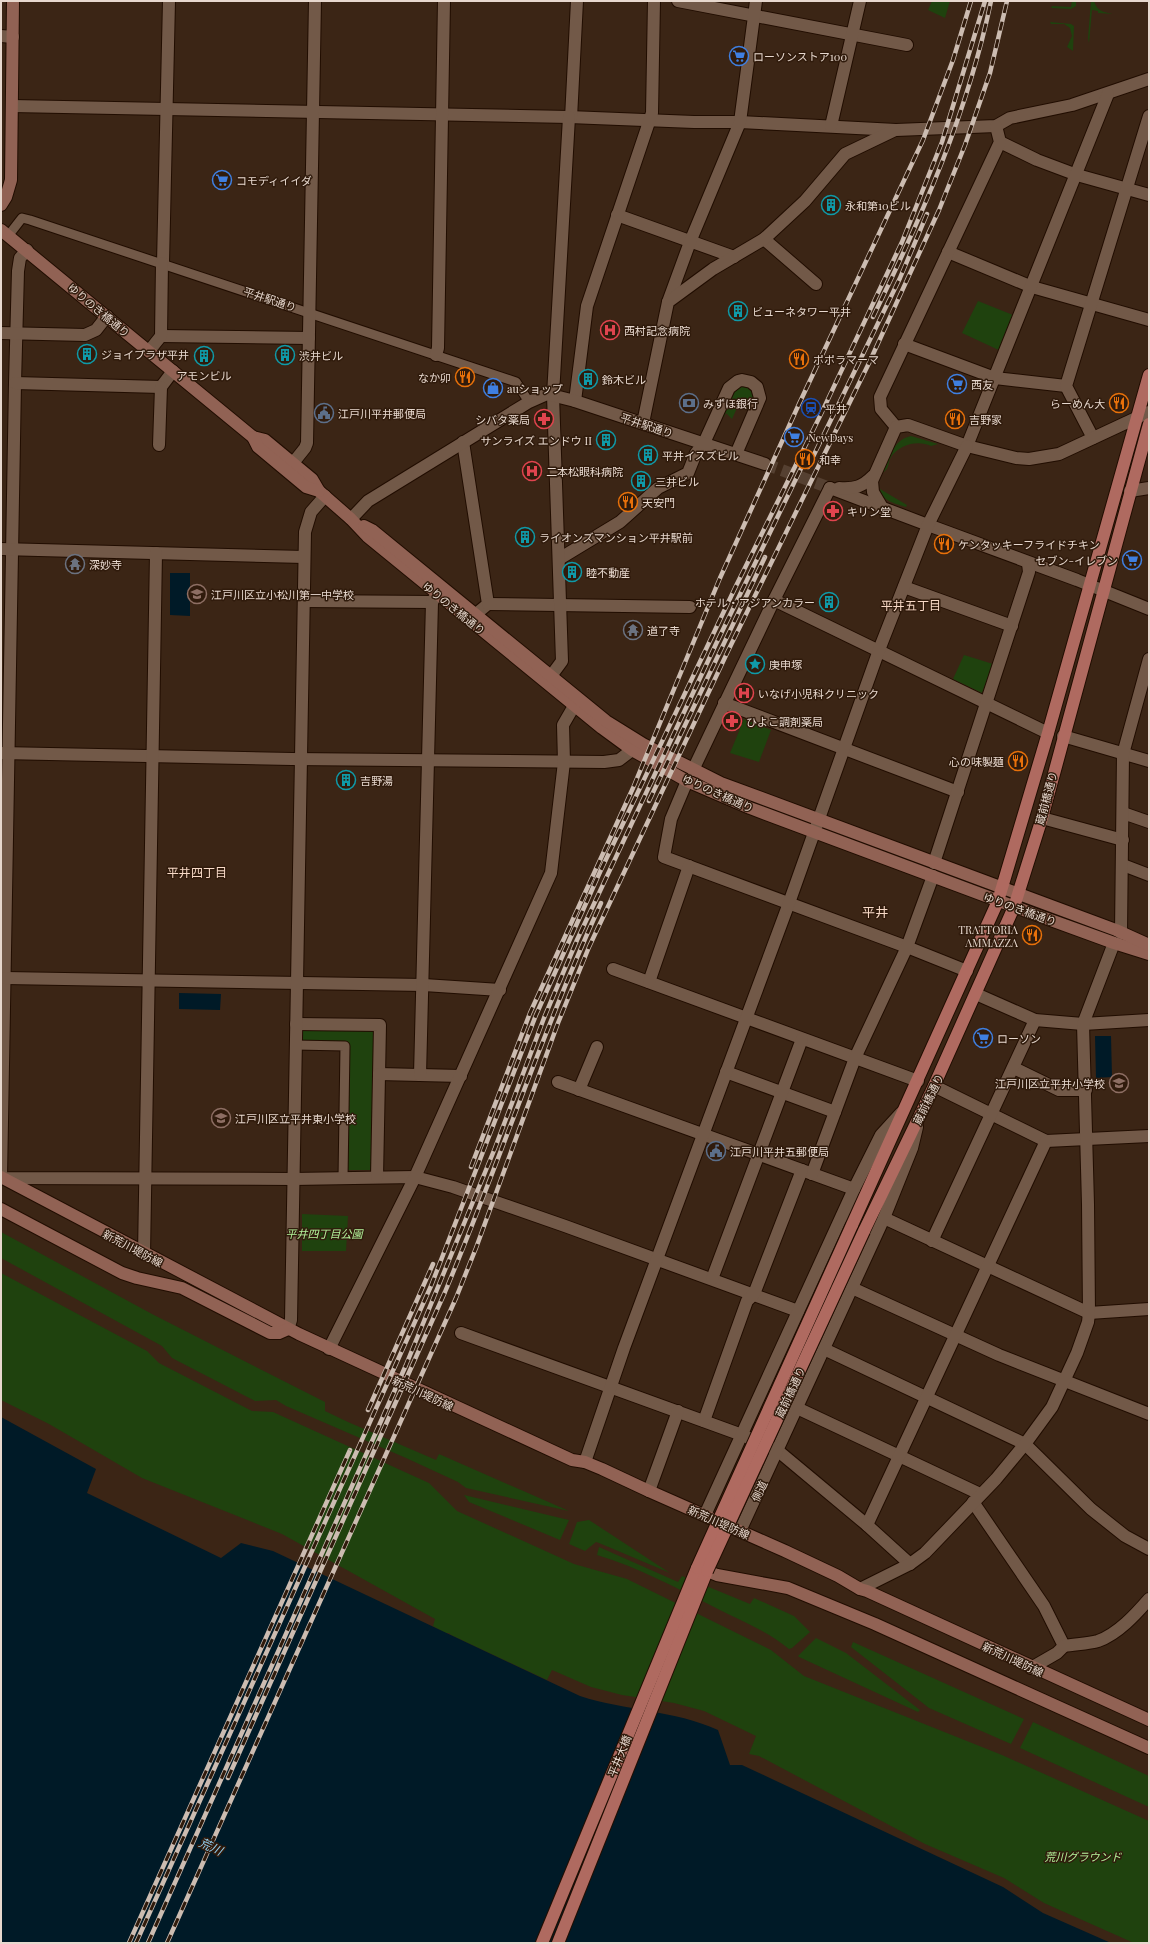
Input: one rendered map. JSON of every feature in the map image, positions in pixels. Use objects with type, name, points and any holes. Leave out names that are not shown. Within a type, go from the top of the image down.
[{"type":"main road","points":[[1,206],[6,197],[10,180],[13,1]]},
{"type":"main road","name":"ゆりのき橋通り","points":[[5,233],[253,437]]},
{"type":"main road","points":[[1138,417],[1149,375]]},
{"type":"main road","name":"蔵前橋通り","points":[[702,1570],[852,1225],[998,901],[1048,733],[1089,584],[1138,417]]},
{"type":"main road","points":[[1130,491],[1148,427]]},
{"type":"main road","points":[[253,437],[265,440],[293,463],[312,479],[322,494]]},
{"type":"main road","points":[[253,437],[258,447],[306,487],[322,494]]},
{"type":"main road","name":"蔵前橋通り","points":[[702,1570],[934,1086],[1014,907],[1042,818],[1130,491]]},
{"type":"main road","name":"ゆりのき橋通り","points":[[322,494],[351,519],[367,536],[435,598],[632,750],[690,776],[728,786],[819,819],[1122,933],[1149,945]]},
{"type":"main road","name":"ゆりのき橋通り","points":[[351,519],[372,530],[606,721],[690,776],[735,802],[1014,907],[1149,954]]},
{"type":"main road","name":"新荒川堤防線","points":[[1,1178],[144,1254],[329,1349],[572,1460],[585,1462],[740,1531],[838,1576],[860,1589],[868,1591],[1031,1668],[1149,1720]]},
{"type":"main road","name":"新荒川堤防線","points":[[1,1209],[122,1273],[137,1278],[166,1283],[182,1288],[266,1332],[279,1333],[288,1329]]},
{"type":"main road","points":[[702,1570],[717,1575],[788,1588],[875,1624],[1149,1748]]},
{"type":"main road","name":"平井大橋","points":[[542,1943],[702,1570]]},
{"type":"main road","name":"平井大橋","points":[[558,1943],[702,1570]]},
{"type":"street","points":[[149,351],[161,336],[169,1]]},
{"type":"street","points":[[293,463],[306,448],[307,443],[315,1]]},
{"type":"street","points":[[436,355],[438,348],[444,1]]},
{"type":"street","points":[[551,676],[562,661],[553,395],[577,1]]},
{"type":"street","points":[[575,401],[587,306],[652,113],[654,1]]},
{"type":"street","points":[[678,1],[907,45]]},
{"type":"street","points":[[643,423],[668,302],[690,242],[740,122],[756,1]]},
{"type":"street","points":[[831,126],[860,1]]},
{"type":"street","points":[[1,36],[13,37]]},
{"type":"street","points":[[12,106],[740,122],[896,130],[996,126],[1010,118],[1044,112],[1108,94],[1149,79]]},
{"type":"street","points":[[585,1462],[657,1260],[904,587],[928,525],[967,446],[996,378],[1108,94]]},
{"type":"street","points":[[1092,438],[1066,386],[1149,116]]},
{"type":"street","points":[[896,427],[881,409],[880,397],[1000,142],[996,126]]},
{"type":"street","points":[[668,302],[713,269],[764,239],[805,201],[846,154],[896,130]]},
{"type":"street","points":[[1000,142],[1037,160],[1077,174],[1149,195]]},
{"type":"street","points":[[617,215],[734,257]]},
{"type":"street","name":"平井駅通り","points":[[5,233],[22,218],[30,220],[516,382],[529,402]]},
{"type":"street","points":[[764,239],[816,284]]},
{"type":"street","points":[[27,250],[20,258],[18,271],[15,383],[6,550],[5,978],[1,1178],[146,1177],[293,1179],[415,1177],[453,1187],[565,1226],[798,1311]]},
{"type":"street","points":[[948,252],[1032,287],[1149,320]]},
{"type":"street","points":[[1,333],[90,334],[107,316]]},
{"type":"street","points":[[161,336],[309,338]]},
{"type":"street","points":[[904,344],[996,378],[1066,386]]},
{"type":"street","points":[[159,445],[161,387],[173,371]]},
{"type":"street","points":[[559,559],[620,522],[658,488],[688,472],[696,453],[704,443],[729,388],[738,381],[742,380],[751,382],[757,387],[760,398],[736,454]]},
{"type":"street","points":[[15,383],[161,387]]},
{"type":"street","name":"平井駅通り","points":[[351,519],[368,501],[540,396],[553,395],[575,401],[765,464]]},
{"type":"street","points":[[896,427],[908,425],[967,446],[1016,458],[1043,458],[1059,454],[1149,412]]},
{"type":"street","points":[[830,488],[856,488],[867,482],[873,476],[896,427]]},
{"type":"street","points":[[463,442],[488,604]]},
{"type":"street","points":[[873,476],[872,487],[883,509]]},
{"type":"street","points":[[830,488],[1028,563],[1089,584],[1149,608]]},
{"type":"street","points":[[830,488],[774,600],[690,776],[671,819],[664,857],[907,947],[967,971]]},
{"type":"street","points":[[1130,491],[1149,488]]},
{"type":"street","points":[[288,1329],[291,1320],[305,532],[308,518],[322,494]]},
{"type":"street","points":[[6,550],[304,557]]},
{"type":"street","points":[[144,1254],[150,981],[156,553]]},
{"type":"street","points":[[934,862],[1029,572],[1028,563]]},
{"type":"street","points":[[904,587],[1012,626]]},
{"type":"street","points":[[304,601],[435,598],[429,761],[424,986],[420,1075]]},
{"type":"street","points":[[774,600],[880,650],[1048,733]]},
{"type":"street","points":[[476,614],[488,604],[690,607]]},
{"type":"street","points":[[1122,933],[1123,754],[1149,659]]},
{"type":"street","points":[[724,703],[958,792]]},
{"type":"street","points":[[329,1349],[415,1177],[500,990],[551,873],[564,762],[563,725],[574,706]]},
{"type":"street","points":[[1063,736],[1149,761]]},
{"type":"street","points":[[5,753],[429,761],[604,762],[619,760],[632,750]]},
{"type":"street","points":[[1123,813],[1149,822]]},
{"type":"street","points":[[1042,818],[1123,840]]},
{"type":"street","points":[[1123,865],[1149,875]]},
{"type":"street","points":[[648,982],[689,866]]},
{"type":"street","points":[[704,1421],[747,1301],[754,1294],[835,1112],[855,1058],[907,947],[933,876]]},
{"type":"street","points":[[860,1589],[910,1564],[925,1553],[996,1479],[1025,1444],[1052,1407],[1079,1347],[1088,1322],[1089,1313],[1086,1090],[1083,1024],[1114,943]]},
{"type":"street","points":[[613,969],[918,1081]]},
{"type":"street","points":[[5,978],[424,986],[500,990]]},
{"type":"street","points":[[976,994],[1035,1020],[1083,1024],[1149,1020]]},
{"type":"street","points":[[932,1241],[1014,1068],[1035,1020]]},
{"type":"street","points":[[296,1024],[380,1025],[377,1177]]},
{"type":"street","points":[[712,1279],[802,1039]]},
{"type":"street","points":[[295,1045],[345,1046],[343,1178]]},
{"type":"street","points":[[579,1090],[597,1047]]},
{"type":"street","points":[[1014,1068],[1059,1090],[1086,1090]]},
{"type":"street","points":[[726,1072],[835,1112]]},
{"type":"street","points":[[379,1074],[461,1076]]},
{"type":"street","points":[[558,1082],[854,1189]]},
{"type":"street","points":[[934,1086],[1046,1141],[1149,1136]]},
{"type":"street","points":[[704,1515],[854,1189],[881,1136],[904,1111]]},
{"type":"street","name":"側道","points":[[740,1531],[884,1218],[912,1148],[918,1118]]},
{"type":"street","points":[[867,1525],[1046,1141]]},
{"type":"street","points":[[884,1218],[1089,1313],[1149,1309]]},
{"type":"street","points":[[852,1288],[955,1336],[1149,1414]]},
{"type":"street","points":[[462,1333],[678,1411],[777,1450],[867,1525],[910,1564]]},
{"type":"street","points":[[824,1349],[1025,1444],[1091,1509],[1125,1536],[1149,1549]]},
{"type":"street","points":[[797,1408],[900,1456],[977,1498],[1044,1606],[1064,1646]]},
{"type":"street","points":[[649,1491],[678,1411]]},
{"type":"street","points":[[1031,1668],[1057,1653],[1064,1646],[1098,1641],[1108,1636],[1140,1609],[1149,1599]]},
{"type":"green space","points":[[932,1],[950,1],[945,18],[928,10]]},
{"type":"green space","points":[[1072,1],[1076,1],[1076,6],[1071,9],[1051,8],[1052,6],[1071,7]]},
{"type":"green space","points":[[1091,1],[1094,1],[1097,7],[1106,13],[1113,14],[1098,13],[1098,11],[1092,10],[1089,43],[1088,38]]},
{"type":"green space","points":[[1050,22],[1071,24],[1074,26],[1073,51],[1067,47],[1072,36],[1070,28],[1064,24],[1051,24]]},
{"type":"green space","points":[[978,301],[1018,317],[1003,352],[962,333]]},
{"type":"green space","points":[[737,385],[752,388],[755,397],[749,410],[737,408],[732,419],[726,413],[724,417],[722,416]]},
{"type":"green space","points":[[911,436],[938,444],[931,446],[915,443],[904,446],[891,457],[887,468],[882,473],[892,450],[900,441]]},
{"type":"green space","points":[[880,489],[907,505],[906,507],[886,499],[881,493]]},
{"type":"green space","points":[[964,655],[993,664],[982,693],[953,679]]},
{"type":"green space","points":[[744,719],[771,730],[759,762],[730,753]]},
{"type":"green space","points":[[302,1029],[376,1030],[372,1170],[346,1170],[348,1042],[303,1040]]},
{"type":"green space","name":"平井四丁目公園","points":[[302,1214],[348,1216],[346,1251],[302,1251]]},
{"type":"green space","points":[[1,1232],[152,1314],[325,1402],[325,1411],[436,1460],[439,1454],[569,1511],[466,1488],[458,1482],[286,1406],[276,1400],[255,1401],[172,1358],[162,1346],[1,1258]]},
{"type":"green space","name":"荒川グラウンド","points":[[1,1273],[147,1351],[159,1363],[252,1411],[273,1412],[429,1483],[457,1511],[574,1564],[627,1579],[771,1650],[804,1676],[1002,1755],[1149,1821],[1149,1943],[1134,1943],[1044,1903],[1004,1878],[925,1844],[759,1756],[749,1754],[756,1736],[704,1711],[674,1703],[622,1695],[591,1687],[552,1670],[547,1680],[449,1633],[445,1633],[433,1626],[435,1619],[282,1534],[142,1478],[49,1424],[1,1400]]},
{"type":"green space","points":[[464,1495],[569,1520],[560,1540],[469,1502]]},
{"type":"green space","points":[[589,1520],[670,1573],[596,1542],[585,1551],[569,1544],[577,1522]]},
{"type":"green space","points":[[599,1547],[678,1582],[682,1576],[750,1604],[754,1598],[794,1616],[810,1632],[789,1649],[763,1631],[671,1585],[597,1555]]},
{"type":"green space","points":[[816,1638],[846,1653],[920,1710],[918,1712],[799,1657],[798,1656]]},
{"type":"green space","points":[[853,1642],[1024,1719],[1011,1744],[929,1708],[851,1647]]},
{"type":"green space","points":[[1033,1722],[1149,1776],[1149,1807],[1020,1748]]},
{"type":"water","points":[[170,573],[190,573],[190,616],[170,615]]},
{"type":"water","points":[[179,993],[221,994],[220,1010],[179,1009]]},
{"type":"water","points":[[1095,1036],[1111,1036],[1112,1077],[1096,1078]]},
{"type":"water","name":"荒川","points":[[1,1417],[96,1469],[87,1493],[221,1558],[241,1543],[273,1551],[580,1696],[615,1705],[684,1718],[718,1730],[730,1765],[742,1765],[1003,1887],[1043,1913],[1111,1943],[1,1943]]},
{"type":"tunnel","points":[[765,464],[830,488]]},
{"type":"railway","points":[[471,1167],[530,1013],[633,788],[720,578],[799,404],[923,140],[953,60],[971,1]]},
{"type":"railway","points":[[136,1943],[431,1286],[536,1015],[600,872],[736,586],[821,414],[902,242],[942,142],[985,1]]},
{"type":"railway","points":[[873,317],[909,241],[942,163],[970,83],[991,1]]},
{"type":"railway","points":[[167,1943],[456,1298],[476,1248],[558,1023],[589,947],[728,651],[869,363],[939,210],[965,145],[990,73],[1007,1]]},
{"type":"railway","points":[[808,467],[900,278],[927,214]]},
{"type":"railway","points":[[148,1943],[406,1365],[495,1148],[544,1018],[577,940],[716,644],[808,454]]},
{"type":"railway","points":[[649,801],[765,557]]},
{"type":"railway","points":[[228,1778],[445,1292],[540,1048],[601,903]]},
{"type":"railway","points":[[368,1410],[433,1264]]},
{"type":"railway","points":[[129,1943],[350,1450]]},
{"type":"place","name":"ローソンストア100","points":[[739,56]]},
{"type":"place","name":"コモディイイダ","points":[[222,180]]},
{"type":"place","name":"永和第10ビル","points":[[831,205]]},
{"type":"place","name":"ビューネタワー平井","points":[[738,311]]},
{"type":"place","name":"西村記念病院","points":[[610,330]]},
{"type":"place","name":"ジョイプラザ平井","points":[[87,354]]},
{"type":"place","name":"渋井ビル","points":[[285,355]]},
{"type":"place","name":"アモンビル","points":[[204,356]]},
{"type":"place","name":"ポポラマーマ","points":[[799,359]]},
{"type":"place","name":"なか卯","points":[[465,377]]},
{"type":"place","name":"鈴木ビル","points":[[588,379]]},
{"type":"place","name":"西友","points":[[957,384]]},
{"type":"place","name":"auショップ","points":[[493,388]]},
{"type":"place","name":"みずほ銀行","points":[[689,403]]},
{"type":"place","name":"らーめん大","points":[[1119,403]]},
{"type":"place","name":"平井","points":[[811,408]]},
{"type":"place","name":"江戸川平井郵便局","points":[[324,413]]},
{"type":"place","name":"シバタ薬局","points":[[544,419]]},
{"type":"place","name":"吉野家","points":[[955,419]]},
{"type":"place","name":"NewDays","points":[[794,437]]},
{"type":"place","name":"サンライズ エンドウ II","points":[[606,440]]},
{"type":"place","name":"平井イスズビル","points":[[648,455]]},
{"type":"place","name":"和幸","points":[[805,459]]},
{"type":"place","name":"二本松眼科病院","points":[[532,471]]},
{"type":"place","name":"三井ビル","points":[[641,481]]},
{"type":"place","name":"天安門","points":[[628,502]]},
{"type":"place","name":"キリン堂","points":[[833,511]]},
{"type":"place","name":"ライオンズマンション平井駅前","points":[[525,537]]},
{"type":"place","name":"ケンタッキーフライドチキン","points":[[944,544]]},
{"type":"place","name":"セブン-イレブン","points":[[1132,560]]},
{"type":"place","name":"深妙寺","points":[[75,564]]},
{"type":"place","name":"睦不動産","points":[[572,572]]},
{"type":"place","name":"江戸川区立小松川第一中学校","points":[[197,594]]},
{"type":"place","name":"ホテル・アジアンカラー","points":[[829,602]]},
{"type":"place","name":"道了寺","points":[[633,630]]},
{"type":"place","name":"庚申塚","points":[[755,664]]},
{"type":"place","name":"いなげ小児科クリニック","points":[[744,693]]},
{"type":"place","name":"ひよこ調剤薬局","points":[[732,721]]},
{"type":"place","name":"心の味製麺","points":[[1018,761]]},
{"type":"place","name":"吉野湯","points":[[346,780]]},
{"type":"place","name":"TRATTORIA AMMAZZA","points":[[1032,935]]},
{"type":"place","name":"ローソン","points":[[983,1038]]},
{"type":"place","name":"江戸川区立平井小学校","points":[[1119,1083]]},
{"type":"place","name":"江戸川区立平井東小学校","points":[[221,1118]]},
{"type":"place","name":"江戸川平井五郵便局","points":[[716,1151]]},
{"type":"district","name":"平井五丁目","points":[[911,605]]},
{"type":"district","name":"平井四丁目","points":[[197,872]]},
{"type":"district","name":"平井","points":[[875,911]]}]
